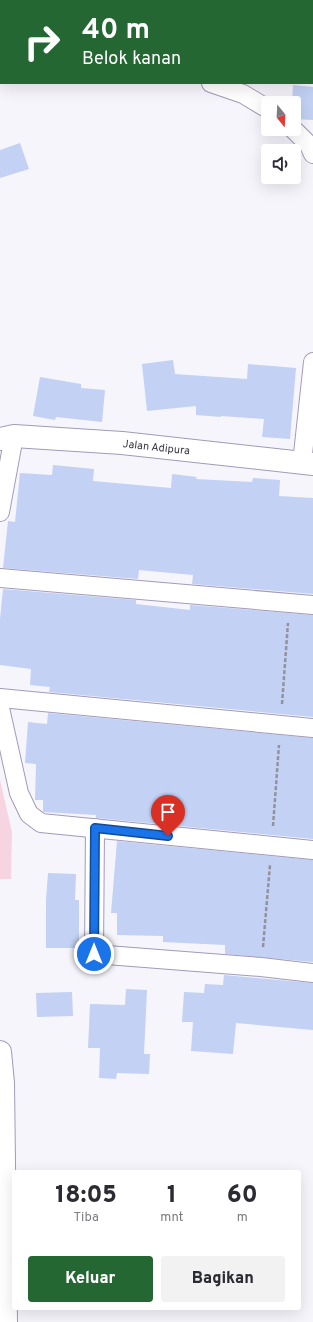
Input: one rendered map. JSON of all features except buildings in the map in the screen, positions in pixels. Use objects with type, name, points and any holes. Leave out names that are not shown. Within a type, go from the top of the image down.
[{"type":"highway","name":"Jalan Adipura","points":[[7,438],[122,443],[308,464]]},
{"type":"highway","points":[[0,1052],[3,1083],[3,1247],[6,1322]]},
{"type":"street","points":[[214,84],[243,94],[261,105]]},
{"type":"street","points":[[300,136],[309,145],[313,154]]},
{"type":"street","points":[[308,464],[313,362]]},
{"type":"street","points":[[0,512],[7,438]]},
{"type":"street","points":[[0,578],[313,605]]},
{"type":"street","points":[[0,698],[313,728]]},
{"type":"street","points":[[0,708],[19,793],[30,814],[41,823],[313,850]]},
{"type":"street","points":[[95,828],[94,954],[261,967],[313,974]]},
{"type":"path","points":[[261,967],[272,847],[290,603]]},
{"type":"shaded area","points":[[0,780],[12,832],[11,879],[0,879]]},
{"type":"route","points":[[94,954],[95,828],[168,836]]}]
